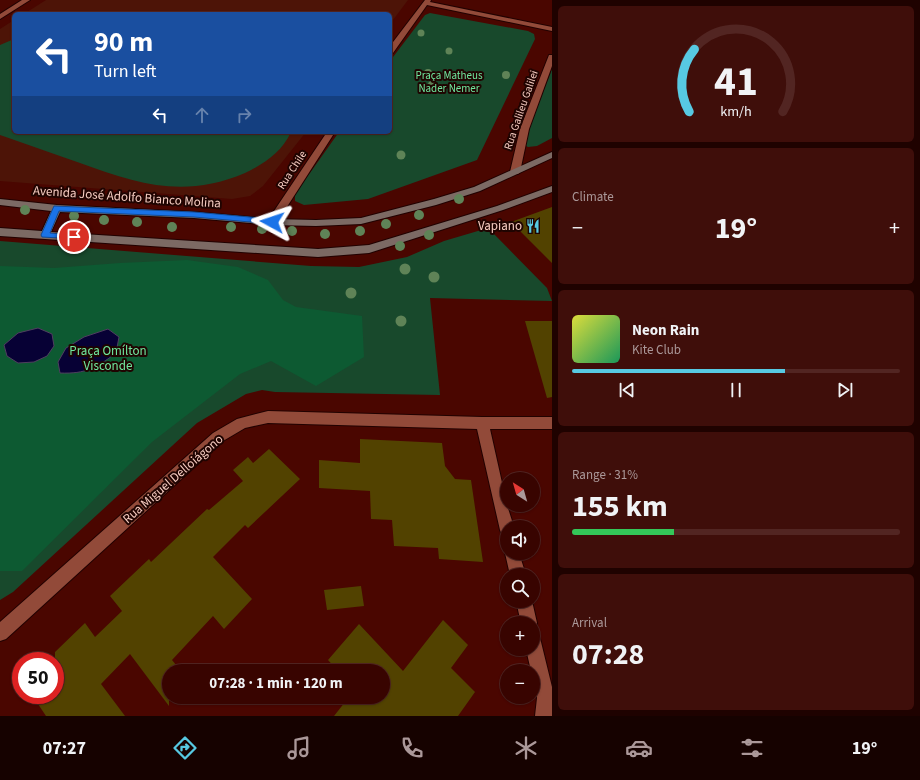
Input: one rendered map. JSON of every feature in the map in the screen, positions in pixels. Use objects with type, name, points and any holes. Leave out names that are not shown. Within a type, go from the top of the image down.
[{"type":"main road","name":"Avenida José Adolfo Bianco Molina","points":[[0,202],[57,208],[194,215],[272,222],[316,223],[361,221],[477,190],[552,155]]},
{"type":"main road","points":[[0,232],[318,253],[369,249],[500,208],[552,188]]},
{"type":"main road","points":[[45,235],[57,208]]},
{"type":"street","points":[[0,17],[27,0]]},
{"type":"street","points":[[392,48],[427,1],[552,29]]},
{"type":"street","name":"Rua Galileu Galilei","points":[[515,172],[517,157],[536,97],[552,57]]},
{"type":"street","name":"Rua Chile","points":[[272,222],[330,134]]},
{"type":"street","name":"Rua Miguel Delloiágono","points":[[0,633],[218,437],[242,423],[268,417],[482,423],[552,423]]},
{"type":"street","points":[[482,423],[505,520]]},
{"type":"street","points":[[536,656],[546,698],[544,716]]},
{"type":"shaded area","points":[[46,0],[408,0],[392,21],[392,12],[27,12]]},
{"type":"shaded area","points":[[12,21],[12,134],[304,134],[263,186],[250,196],[232,199],[0,181],[0,29]]},
{"type":"shaded area","points":[[38,328],[52,334],[54,346],[47,356],[34,362],[18,363],[7,356],[4,345],[18,333]]},
{"type":"shaded area","points":[[108,329],[119,337],[116,353],[90,369],[77,372],[60,373],[58,362],[66,348],[84,337]]},
{"type":"green space","name":"Praça Matheus Nader Nemer","points":[[430,13],[528,31],[534,34],[535,39],[477,160],[368,199],[304,205],[295,201],[295,194],[338,134],[392,134],[392,58],[425,15]]},
{"type":"green space","points":[[12,40],[12,134],[290,134],[283,146],[272,157],[245,173],[223,181],[181,187],[161,186],[101,171],[0,135],[0,45]]},
{"type":"green space","points":[[552,69],[552,138],[537,146],[528,147],[523,144]]},
{"type":"green space","name":"Praça Omílton Visconde","points":[[488,228],[547,288],[552,301],[430,298],[440,395],[275,392],[262,390],[246,394],[197,423],[13,592],[0,600],[0,241],[311,266],[359,267],[407,257],[444,241]]},
{"type":"green space","name":"Praça Omílton Visconde","points":[[187,260],[238,267],[268,280],[283,300],[296,307],[362,316],[364,357],[316,386],[271,361],[240,374],[152,442],[22,571],[0,571],[0,266],[54,268]]},
{"type":"building","points":[[552,207],[552,263],[511,222]]},
{"type":"building","points":[[525,321],[552,321],[552,397],[547,398]]},
{"type":"building","points":[[360,439],[442,443],[445,466],[455,479],[471,480],[483,562],[439,559],[438,548],[394,546],[392,520],[371,519],[370,491],[319,488],[319,460],[360,463]]},
{"type":"building","points":[[269,449],[300,479],[248,528],[245,525],[213,557],[252,599],[224,629],[213,616],[172,660],[175,664],[162,664],[162,697],[130,654],[101,684],[125,716],[46,716],[38,704],[64,704],[64,652],[55,652],[85,623],[95,637],[122,611],[110,596],[149,559],[151,562],[207,509],[209,510],[243,481],[233,470],[248,457],[253,463]]},
{"type":"building","points":[[361,586],[364,606],[327,610],[324,590]]},
{"type":"building","points":[[443,620],[468,645],[451,668],[475,692],[458,716],[334,716],[343,704],[390,704],[390,664],[332,664],[328,660],[359,624],[403,671]]},
{"type":"place","name":"Vapiano","points":[[533,226]]},
{"type":"route","points":[[74,237],[45,235],[57,208],[194,215],[272,222]]}]
